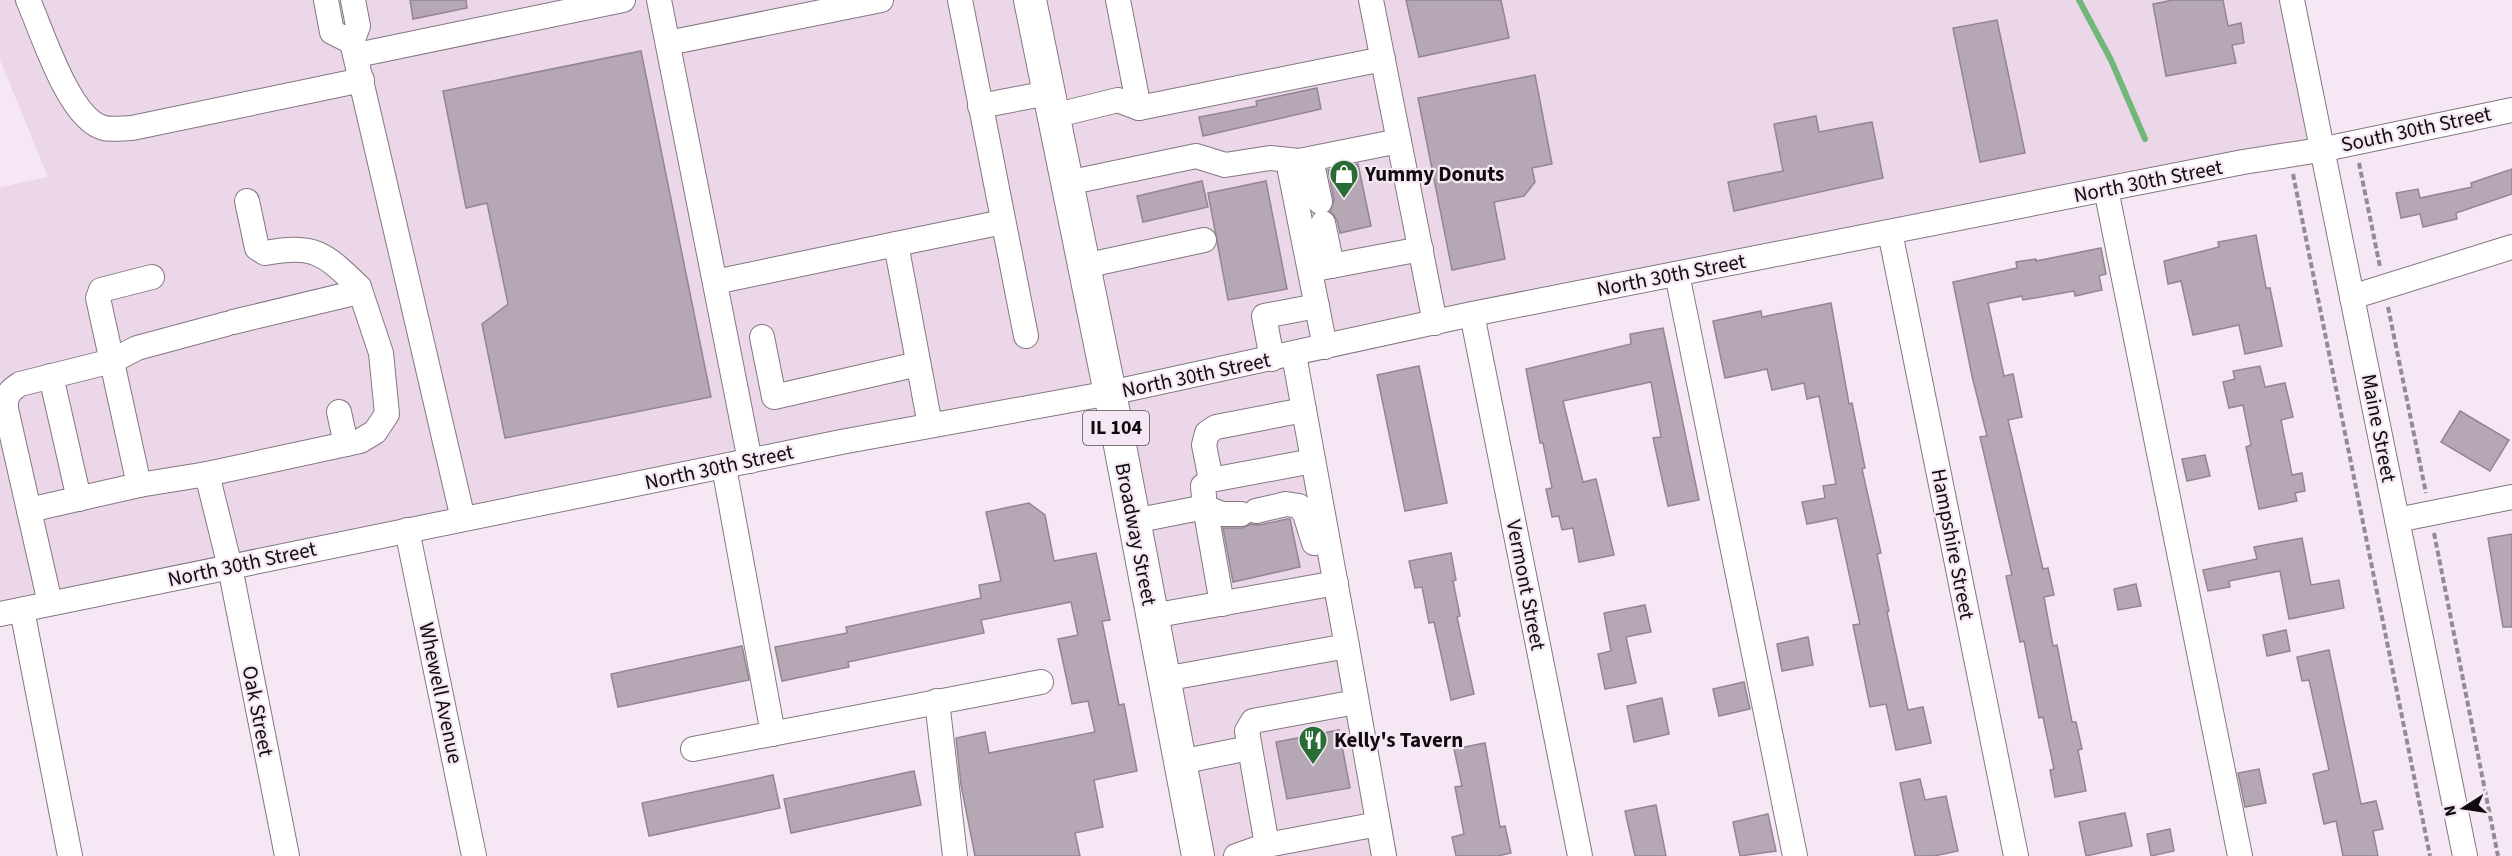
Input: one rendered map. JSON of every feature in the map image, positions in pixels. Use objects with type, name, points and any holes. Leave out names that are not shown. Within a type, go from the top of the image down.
[{"type":"main road","name":"Broadway Street","points":[[1029,0],[1110,393],[1198,856]]},
{"type":"street","points":[[28,0],[72,100],[86,117],[103,128],[132,128],[362,80]]},
{"type":"street","points":[[326,0],[332,32],[354,48],[594,3],[623,0]]},
{"type":"street","points":[[353,0],[358,26],[354,48],[463,519]]},
{"type":"street","points":[[659,0],[750,461]]},
{"type":"street","points":[[668,43],[881,0]]},
{"type":"street","points":[[960,0],[1026,336]]},
{"type":"street","points":[[1118,0],[1140,108]]},
{"type":"street","points":[[1371,0],[1434,323]]},
{"type":"street","name":"Maine Street","points":[[2292,0],[2320,150],[2465,856]]},
{"type":"street","points":[[980,106],[1118,100],[1140,108],[1383,59]]},
{"type":"street","name":"South 30th Street","points":[[2320,150],[2512,110]]},
{"type":"street","points":[[1067,183],[1196,156],[1225,165],[1270,158],[1300,160],[1399,141]]},
{"type":"street","name":"North 30th Street","points":[[11,612],[724,466],[1110,393],[1472,314],[2289,153],[2320,150]]},
{"type":"street","points":[[1300,160],[1322,212],[1321,268],[1317,306],[1325,347]]},
{"type":"street","points":[[1300,160],[1321,268]]},
{"type":"street","points":[[2106,189],[2240,856]]},
{"type":"street","points":[[29,510],[139,485],[207,474],[360,441],[375,432],[387,414],[381,353],[359,287],[334,264],[315,251],[291,248],[265,253],[257,248],[247,201]]},
{"type":"street","points":[[715,282],[1003,222]]},
{"type":"street","name":"Hampshire Street","points":[[1890,232],[2016,856]]},
{"type":"street","points":[[1084,266],[1204,240]]},
{"type":"street","points":[[896,244],[930,426]]},
{"type":"street","points":[[2352,297],[2512,247]]},
{"type":"street","points":[[1321,268],[1421,249]]},
{"type":"street","points":[[1677,274],[1795,856]]},
{"type":"street","points":[[139,485],[98,298],[101,290],[152,278]]},
{"type":"street","points":[[50,603],[5,398],[10,390],[20,384],[112,361],[136,348],[350,294],[359,287]]},
{"type":"street","points":[[1317,306],[1264,316],[1304,410],[1384,856]]},
{"type":"street","name":"Vermont Street","points":[[1472,314],[1580,856]]},
{"type":"street","points":[[762,337],[774,396],[918,364]]},
{"type":"street","points":[[51,376],[79,499]]},
{"type":"street","points":[[1211,480],[1204,445],[1207,433],[1216,427],[1304,410]]},
{"type":"street","points":[[339,412],[346,444]]},
{"type":"street","points":[[1222,604],[1204,507],[1203,486],[1211,480],[1313,461]]},
{"type":"street","points":[[724,466],[773,734]]},
{"type":"street","name":"Oak Street","points":[[207,474],[230,567],[287,856]]},
{"type":"street","points":[[2397,520],[2512,496]]},
{"type":"street","points":[[1134,521],[1204,507],[1222,514],[1249,512],[1286,504],[1299,506],[1305,514],[1313,543],[1331,559]]},
{"type":"street","name":"Whewell Avenue","points":[[407,530],[474,856]]},
{"type":"street","points":[[1152,616],[1336,583]]},
{"type":"street","points":[[11,612],[70,856]]},
{"type":"street","points":[[1164,679],[1347,646]]},
{"type":"street","points":[[693,749],[1041,682]]},
{"type":"street","points":[[937,701],[955,856]]},
{"type":"street","points":[[1267,845],[1249,748],[1247,731],[1252,721],[1356,702]]},
{"type":"street","points":[[1180,762],[1249,748]]},
{"type":"street","points":[[1236,856],[1267,845],[1378,824]]},
{"type":"path","points":[[2289,153],[2430,856]]},
{"type":"shaded area","points":[[0,0],[2303,0],[2331,146],[1299,353],[1398,856],[1198,856],[1109,393],[0,614],[0,187],[48,177],[0,60]]},
{"type":"building","points":[[410,0],[466,0],[467,8],[413,19]]},
{"type":"building","points":[[1406,0],[1501,0],[1509,38],[1419,57]]},
{"type":"building","points":[[2173,0],[2223,0],[2228,26],[2241,23],[2244,43],[2232,45],[2236,63],[2166,76],[2153,4]]},
{"type":"building","points":[[1997,20],[2025,153],[1980,162],[1953,28]]},
{"type":"building","points":[[641,51],[711,397],[505,438],[482,324],[508,304],[487,203],[466,208],[443,91]]},
{"type":"building","points":[[1535,75],[1552,164],[1532,168],[1535,182],[1524,196],[1494,202],[1505,259],[1452,270],[1418,98]]},
{"type":"building","points":[[1317,88],[1321,109],[1203,136],[1199,117],[1257,106],[1256,101]]},
{"type":"building","points":[[1816,116],[1819,132],[1872,122],[1883,178],[1734,211],[1728,182],[1783,171],[1774,124]]},
{"type":"building","points":[[1358,164],[1371,226],[1340,233],[1337,220],[1330,211],[1334,200],[1328,170]]},
{"type":"building","points":[[2512,169],[2512,194],[2456,213],[2457,219],[2423,227],[2420,214],[2401,218],[2396,193],[2418,189],[2420,198],[2472,187],[2471,183]]},
{"type":"building","points":[[1202,181],[1208,207],[1143,222],[1137,196]]},
{"type":"building","points":[[1266,181],[1287,289],[1228,300],[1208,193]]},
{"type":"building","points":[[2256,235],[2266,288],[2270,288],[2282,346],[2245,354],[2239,325],[2193,335],[2181,281],[2168,284],[2164,261],[2219,247],[2218,242]]},
{"type":"building","points":[[2101,248],[2106,274],[2099,276],[2102,290],[2075,296],[2074,291],[2023,300],[2022,296],[1988,303],[2004,376],[2013,374],[2022,417],[2008,420],[2043,569],[2048,568],[2054,595],[2044,597],[2053,646],[2057,645],[2072,722],[2076,722],[2082,749],[2078,750],[2086,791],[2055,797],[2050,770],[2054,769],[2043,717],[2039,718],[2024,641],[2020,642],[2006,576],[2012,575],[1980,437],[1987,436],[1953,282],[2017,268],[2016,262],[2036,259],[2036,261]]},
{"type":"building","points":[[1831,303],[1849,404],[1852,403],[1865,468],[1862,469],[1881,553],[1877,554],[1889,611],[1887,612],[1908,710],[1923,707],[1931,743],[1896,750],[1886,704],[1870,707],[1853,625],[1860,624],[1837,518],[1807,524],[1802,502],[1825,498],[1823,486],[1836,484],[1819,396],[1807,399],[1804,383],[1772,390],[1767,369],[1725,378],[1713,321],[1761,311],[1762,317]]},
{"type":"building","points":[[1663,328],[1699,500],[1668,506],[1653,438],[1661,437],[1651,382],[1563,401],[1583,482],[1596,479],[1614,555],[1579,562],[1573,528],[1562,530],[1559,516],[1552,517],[1546,489],[1552,488],[1543,443],[1540,443],[1526,369],[1631,344],[1630,334]]},
{"type":"building","points":[[1419,366],[1447,503],[1405,511],[1377,375]]},
{"type":"building","points":[[2260,366],[2265,387],[2285,383],[2293,417],[2281,420],[2292,475],[2302,473],[2305,491],[2295,493],[2297,501],[2259,509],[2246,447],[2251,445],[2243,405],[2229,408],[2223,382],[2235,379],[2233,371]]},
{"type":"building","points":[[2460,411],[2509,440],[2490,471],[2441,442]]},
{"type":"building","points":[[2205,455],[2210,476],[2187,481],[2182,459]]},
{"type":"building","points":[[1029,503],[1045,515],[1054,561],[1096,553],[1110,620],[1102,621],[1119,705],[1124,704],[1137,771],[1094,780],[1103,827],[1075,833],[1080,856],[975,856],[961,785],[956,738],[985,732],[989,753],[1095,732],[1088,701],[1072,704],[1058,639],[1078,635],[1071,602],[981,620],[984,633],[848,662],[849,667],[782,681],[775,647],[847,633],[846,627],[981,598],[979,585],[1001,581],[986,512]]},
{"type":"building","points":[[1290,519],[1300,567],[1233,582],[1223,528],[1242,528],[1251,524],[1259,525]]},
{"type":"building","points":[[2512,534],[2512,627],[2503,627],[2488,538]]},
{"type":"building","points":[[2302,538],[2311,585],[2339,580],[2344,608],[2289,619],[2280,571],[2229,581],[2230,587],[2208,591],[2203,570],[2257,559],[2254,547]]},
{"type":"building","points":[[1451,553],[1456,580],[1453,581],[1460,616],[1457,617],[1474,694],[1451,700],[1434,622],[1429,623],[1422,587],[1415,588],[1409,561]]},
{"type":"building","points":[[2136,584],[2141,606],[2118,610],[2114,589]]},
{"type":"building","points":[[1645,605],[1651,632],[1626,637],[1636,683],[1605,689],[1598,654],[1611,651],[1604,613]]},
{"type":"building","points":[[2286,630],[2290,651],[2267,656],[2263,635]]},
{"type":"building","points":[[1808,637],[1813,665],[1782,671],[1777,644]]},
{"type":"building","points":[[742,646],[749,680],[618,707],[611,674]]},
{"type":"building","points":[[2329,650],[2361,804],[2376,801],[2383,829],[2373,831],[2378,856],[2343,856],[2336,821],[2324,824],[2313,774],[2329,770],[2309,680],[2302,681],[2297,657]]},
{"type":"building","points":[[1744,682],[1750,709],[1719,716],[1713,689]]},
{"type":"building","points":[[1662,698],[1669,734],[1634,742],[1627,706]]},
{"type":"building","name":"Kelly's Tavern","points":[[1339,730],[1350,788],[1287,799],[1276,742]]},
{"type":"building","points":[[1485,743],[1500,827],[1505,826],[1511,853],[1498,856],[1456,856],[1452,837],[1464,834],[1455,787],[1462,786],[1454,749]]},
{"type":"building","points":[[2259,769],[2266,803],[2245,807],[2238,773]]},
{"type":"building","points":[[914,771],[921,805],[791,833],[784,799]]},
{"type":"building","points":[[773,775],[780,808],[649,836],[642,803]]},
{"type":"building","points":[[1920,779],[1925,800],[1946,796],[1958,851],[1934,856],[1915,856],[1900,783]]},
{"type":"building","points":[[1656,805],[1666,856],[1635,856],[1625,811]]},
{"type":"building","points":[[2125,813],[2132,846],[2086,856],[2079,822]]},
{"type":"building","points":[[1768,814],[1776,851],[1740,856],[1733,822]]},
{"type":"building","points":[[2170,829],[2174,851],[2151,856],[2147,834]]},
{"type":"waterway","points":[[2079,0],[2111,60],[2145,139]]},
{"type":"place","name":"Yummy Donuts","points":[[1344,200]]},
{"type":"place","name":"Kelly's Tavern","points":[[1313,766]]}]
